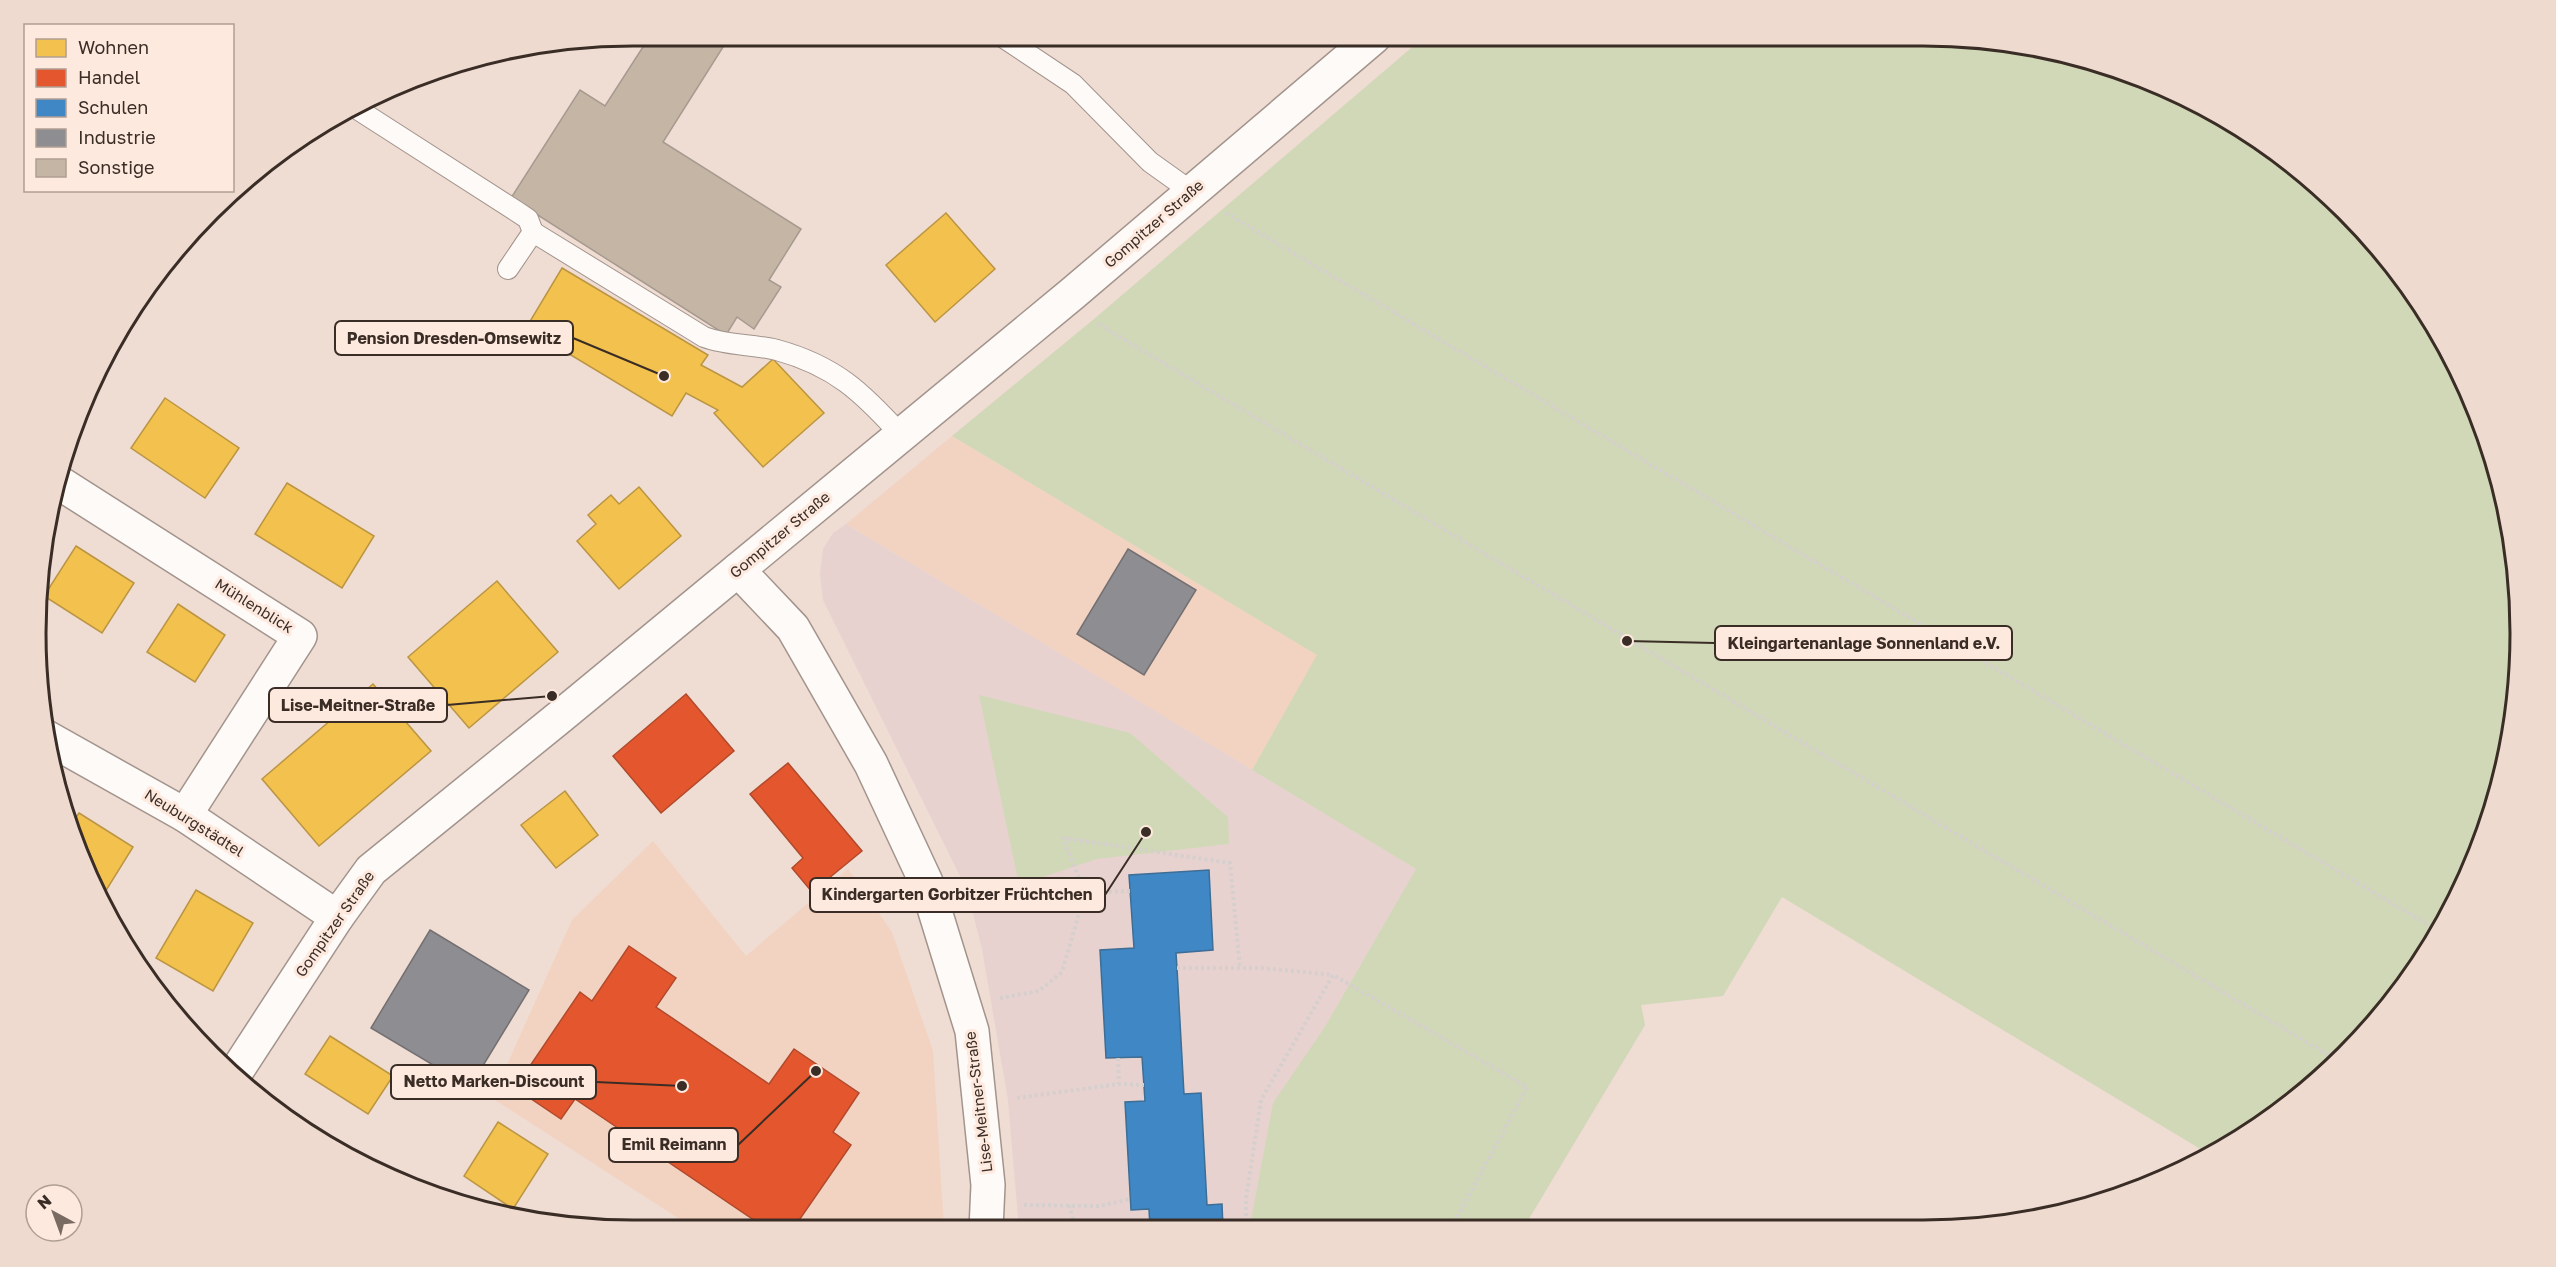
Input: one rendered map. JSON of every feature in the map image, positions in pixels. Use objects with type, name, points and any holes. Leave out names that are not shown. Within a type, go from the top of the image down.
[{"type":"street","name":"Gompitzer Straße","points":[[239,1068],[337,916],[371,870],[1072,294],[1363,46]]},
{"type":"street","name":"Mühlenblick","points":[[66,487],[300,636],[185,814]]},
{"type":"street","name":"Lise-Meitner-Straße","points":[[738,570],[793,628],[871,764],[926,882],[972,1031],[988,1185],[986,1220]]},
{"type":"street","name":"Neuburgstädtel","points":[[57,742],[185,814],[337,916]]},
{"type":"lane","points":[[1016,46],[1073,84],[1150,162],[1192,192]]},
{"type":"lane","points":[[363,113],[522,215],[532,226],[534,232],[704,337],[721,343],[776,350],[812,363],[838,377],[856,388],[901,435]]},
{"type":"lane","points":[[508,269],[534,232]]},
{"type":"path","points":[[1192,192],[2431,927]]},
{"type":"path","points":[[1098,324],[2330,1056]]},
{"type":"path","points":[[1039,991],[1062,972],[1085,893],[1063,838],[1230,863],[1240,968]]},
{"type":"path","points":[[1085,893],[1130,891]]},
{"type":"path","points":[[1177,968],[1263,968],[1333,975],[1527,1087],[1456,1220]]},
{"type":"path","points":[[1246,1220],[1246,1199],[1261,1100],[1333,975]]},
{"type":"path","points":[[1118,1058],[1119,1084]]},
{"type":"path","points":[[979,1103],[1119,1084],[1144,1085]]},
{"type":"path","points":[[1019,1204],[1100,1206],[1130,1199]]},
{"type":"path","points":[[1069,1205],[1074,1220]]},
{"type":"shaded area","points":[[952,436],[1318,655],[1252,770],[846,524]]},
{"type":"shaded area","points":[[846,524],[1641,1005],[1645,1025],[1528,1220],[1018,1220],[1008,1100],[982,949],[967,890],[823,600],[820,574],[823,549],[833,533]]},
{"type":"shaded area","points":[[653,841],[746,956],[848,869],[892,932],[933,1051],[943,1220],[681,1220],[492,1098],[572,920]]},
{"type":"green space","points":[[1413,46],[1922,46],[1961,48],[2037,58],[2111,78],[2147,91],[2216,125],[2249,145],[2310,192],[2338,218],[2364,246],[2411,307],[2449,374],[2465,409],[2478,445],[2498,519],[2508,595],[2510,634],[2504,710],[2498,748],[2478,822],[2465,858],[2431,927],[2411,960],[2364,1021],[2310,1075],[2280,1099],[2249,1122],[2201,1150],[1782,897],[1723,996],[1641,1005],[1645,1025],[1528,1220],[1251,1220],[1273,1103],[1326,1025],[1416,869],[1252,770],[1317,655],[952,436],[1094,319]]},
{"type":"green space","points":[[979,695],[1130,733],[1228,817],[1229,844],[1097,859],[1019,885]]},
{"type":"building: Wohnen","points":[[946,213],[995,269],[935,322],[886,265]]},
{"type":"building: Wohnen","points":[[562,268],[708,355],[701,365],[742,387],[773,359],[824,413],[763,467],[714,413],[718,410],[686,393],[672,416],[526,328]]},
{"type":"building: Wohnen","points":[[165,398],[239,448],[205,498],[131,448]]},
{"type":"building: Wohnen","points":[[287,483],[374,536],[342,588],[255,534]]},
{"type":"building: Wohnen","points":[[639,487],[681,536],[619,589],[577,541],[596,524],[588,515],[611,495],[619,504]]},
{"type":"building: Wohnen","points":[[76,546],[134,583],[102,633],[48,598],[49,589]]},
{"type":"building: Wohnen","points":[[497,581],[558,652],[469,728],[408,657]]},
{"type":"building: Wohnen","points":[[178,604],[225,635],[195,682],[147,652]]},
{"type":"building: Wohnen","points":[[373,684],[431,751],[319,846],[262,779]]},
{"type":"building: Wohnen","points":[[565,791],[598,835],[556,868],[521,825]]},
{"type":"building: Wohnen","points":[[79,813],[133,847],[106,891],[91,858],[76,817]]},
{"type":"building: Wohnen","points":[[196,890],[253,923],[213,991],[156,958]]},
{"type":"building: Wohnen","points":[[330,1036],[393,1076],[368,1114],[305,1074]]},
{"type":"building: Wohnen","points":[[498,1122],[548,1154],[514,1208],[464,1176]]},
{"type":"building: Handel","points":[[686,694],[734,751],[661,813],[613,756]]},
{"type":"building: Handel","points":[[788,763],[862,851],[812,892],[792,868],[803,858],[750,794]]},
{"type":"building: Handel","points":[[629,946],[676,978],[656,1007],[769,1084],[794,1049],[859,1093],[833,1132],[851,1145],[799,1220],[754,1220],[575,1099],[561,1119],[515,1088],[580,992],[592,1001]]},
{"type":"building: Schulen","points":[[1209,870],[1213,950],[1176,953],[1184,1094],[1201,1093],[1207,1205],[1222,1204],[1223,1220],[1150,1220],[1149,1209],[1131,1210],[1125,1102],[1145,1101],[1142,1057],[1106,1058],[1100,950],[1134,948],[1129,875]]},
{"type":"building: Industrie","points":[[1128,549],[1196,590],[1144,675],[1077,634]]},
{"type":"building: Industrie","points":[[430,930],[529,990],[470,1087],[371,1028]]},
{"type":"building: Sonstige","points":[[644,46],[724,46],[663,142],[801,229],[769,280],[781,287],[754,329],[737,317],[726,335],[511,198],[580,90],[605,106]]},
{"type":"place","name":"Pension Dresden-Omsewitz","points":[[664,376]]},
{"type":"place","name":"Kleingartenanlage Sonnenland e.V.","points":[[1627,641]]},
{"type":"place","name":"Lise-Meitner-Straße","points":[[552,696]]},
{"type":"place","name":"Kindergarten Gorbitzer Früchtchen","points":[[1146,832]]},
{"type":"place","name":"Emil Reimann","points":[[816,1071]]},
{"type":"place","name":"Netto Marken-Discount","points":[[682,1086]]}]
